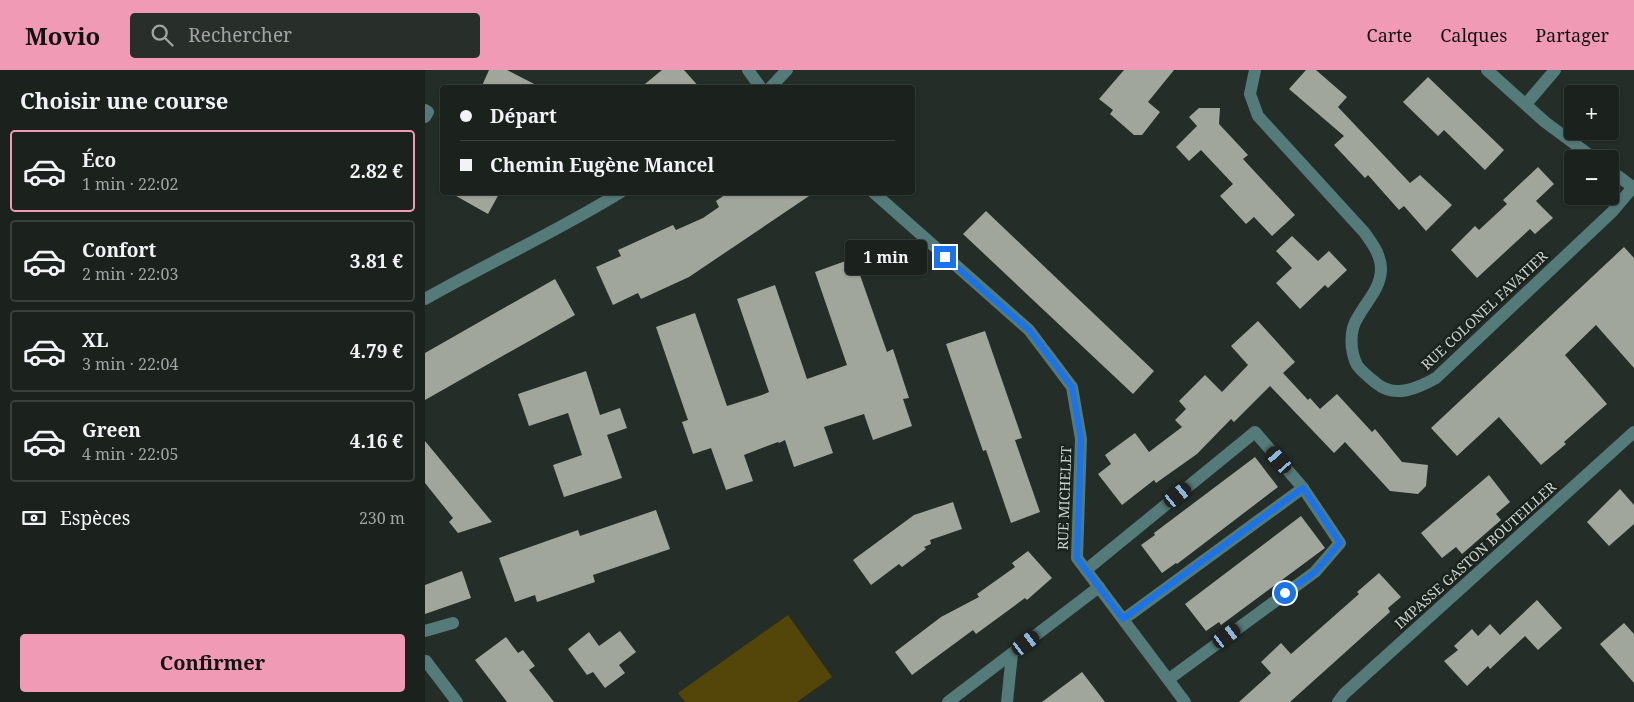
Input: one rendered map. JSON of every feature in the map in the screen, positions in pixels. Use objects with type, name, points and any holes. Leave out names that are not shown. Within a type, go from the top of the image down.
[{"type":"street","points":[[749,70],[759,85]]},
{"type":"street","points":[[773,85],[787,70]]},
{"type":"street","name":"RUE COLONEL FAVATIER","points":[[1255,70],[1250,94],[1258,116],[1364,232],[1377,250],[1381,270],[1375,290],[1356,319],[1351,342],[1358,365],[1378,385],[1395,392],[1418,388],[1436,378],[1634,188]]},
{"type":"street","points":[[1487,70],[1545,122],[1583,150]]},
{"type":"street","points":[[1526,104],[1555,70]]},
{"type":"street","points":[[425,110],[428,112],[425,117]]},
{"type":"street","points":[[1619,177],[1634,188]]},
{"type":"street","points":[[425,300],[473,272],[590,212],[616,195]]},
{"type":"street","name":"RUE MICHELET","points":[[876,195],[1029,330],[1072,387],[1081,439],[1077,558],[1185,702]]},
{"type":"street","points":[[1086,570],[1255,432],[1303,488],[1340,543],[1315,572],[1169,679]]},
{"type":"street","name":"IMPASSE GASTON BOUTEILLER","points":[[1338,702],[1344,694],[1634,432]]},
{"type":"street","points":[[1123,619],[1303,488]]},
{"type":"street","points":[[948,702],[1099,587]]},
{"type":"street","points":[[425,631],[453,623]]},
{"type":"street","points":[[1007,702],[1012,654]]},
{"type":"street","points":[[427,660],[457,702]]},
{"type":"shaded area","points":[[788,615],[832,677],[797,702],[685,702],[678,693]]},
{"type":"building","points":[[489,70],[507,70],[536,85],[482,85]]},
{"type":"building","points":[[662,70],[684,70],[697,85],[644,85]]},
{"type":"building","points":[[1124,70],[1174,70],[1148,102],[1160,112],[1142,135],[1134,135],[1110,114],[1113,110],[1099,99]]},
{"type":"building","points":[[1306,70],[1316,70],[1347,97],[1338,107],[1410,183],[1420,175],[1452,205],[1426,231],[1404,206],[1399,210],[1368,175],[1365,178],[1334,145],[1344,136],[1289,89]]},
{"type":"building","points":[[1428,77],[1504,150],[1485,170],[1444,130],[1438,136],[1403,102]]},
{"type":"building","points":[[1199,108],[1220,108],[1219,124],[1248,155],[1243,159],[1295,215],[1272,236],[1254,217],[1246,224],[1220,196],[1233,184],[1201,150],[1189,161],[1176,147],[1197,126],[1189,117]]},
{"type":"building","points":[[1538,167],[1554,184],[1536,201],[1553,218],[1535,234],[1530,229],[1477,278],[1451,250],[1475,226],[1479,230],[1507,204],[1503,200]]},
{"type":"building","points":[[454,195],[498,195],[488,214]]},
{"type":"building","points":[[725,195],[811,195],[689,277],[641,299],[638,293],[613,305],[596,267],[621,256],[618,250],[673,225],[676,230],[703,218],[719,207],[716,201]]},
{"type":"building","points":[[986,211],[1154,371],[1133,394],[963,234]]},
{"type":"building","points":[[1292,236],[1318,261],[1329,251],[1347,270],[1328,288],[1325,285],[1300,309],[1276,283],[1292,268],[1276,251]]},
{"type":"building","points":[[1624,247],[1634,258],[1634,368],[1596,325],[1565,355],[1607,404],[1564,442],[1566,444],[1541,465],[1499,417],[1457,456],[1431,428]]},
{"type":"building","points":[[854,258],[887,352],[893,349],[909,398],[903,399],[912,426],[873,440],[864,414],[824,427],[833,453],[794,467],[785,440],[778,442],[744,455],[753,481],[726,490],[711,448],[693,454],[682,422],[688,420],[656,327],[695,313],[727,406],[762,395],[769,392],[737,299],[775,285],[807,379],[847,365],[815,272]]},
{"type":"building","points":[[555,279],[575,315],[425,400],[425,353]]},
{"type":"building","points":[[1258,321],[1295,362],[1283,373],[1308,400],[1310,398],[1320,409],[1337,394],[1372,432],[1375,429],[1402,462],[1428,465],[1426,486],[1418,494],[1390,491],[1345,442],[1334,453],[1270,386],[1234,422],[1231,419],[1197,454],[1156,483],[1154,480],[1122,505],[1098,474],[1111,464],[1105,455],[1135,433],[1149,452],[1182,427],[1175,420],[1186,409],[1179,401],[1205,375],[1222,392],[1248,365],[1231,346]]},
{"type":"building","points":[[985,331],[1022,438],[1015,440],[1040,512],[1011,523],[986,450],[983,451],[946,344]]},
{"type":"building","points":[[586,371],[600,415],[620,408],[627,428],[607,435],[622,478],[564,497],[553,465],[582,455],[568,413],[529,426],[518,394]]},
{"type":"building","points":[[425,441],[492,522],[458,533],[449,522],[453,518],[425,483]]},
{"type":"building","points":[[1255,457],[1278,487],[1177,564],[1162,573],[1141,545],[1155,535],[1154,533]]},
{"type":"building","points":[[1489,475],[1510,502],[1496,514],[1501,520],[1462,554],[1456,547],[1442,558],[1421,533]]},
{"type":"building","points":[[1620,489],[1634,505],[1634,524],[1609,546],[1587,522]]},
{"type":"building","points":[[953,502],[962,529],[930,540],[931,544],[924,547],[926,549],[902,567],[899,564],[871,585],[853,560],[914,515]]},
{"type":"building","points":[[656,510],[670,549],[593,575],[595,582],[537,602],[535,595],[515,602],[499,558],[578,530],[580,536]]},
{"type":"building","points":[[1301,516],[1325,548],[1221,625],[1219,622],[1206,631],[1185,604]]},
{"type":"building","points":[[1028,551],[1052,578],[1027,600],[1025,598],[976,634],[973,630],[912,675],[895,652],[941,617],[979,597],[977,594],[1015,567],[1012,563]]},
{"type":"building","points":[[462,571],[471,598],[425,614],[425,585]]},
{"type":"building","points":[[1379,573],[1401,597],[1388,608],[1390,612],[1290,702],[1239,702],[1271,673],[1261,662],[1281,643],[1291,654],[1359,594],[1357,592]]},
{"type":"building","points":[[1537,600],[1562,628],[1538,650],[1525,636],[1490,669],[1488,666],[1467,686],[1444,661],[1458,650],[1454,646],[1472,629],[1478,636],[1490,624],[1500,635]]},
{"type":"building","points":[[1624,623],[1634,634],[1634,683],[1600,644]]},
{"type":"building","points":[[620,631],[636,652],[619,665],[625,673],[605,688],[593,672],[587,675],[568,649],[589,632],[599,646]]},
{"type":"building","points":[[506,637],[518,653],[523,650],[535,666],[529,670],[554,702],[507,702],[475,660]]},
{"type":"building","points":[[1082,672],[1105,702],[1042,702]]},
{"type":"route","points":[[945,257],[1029,330],[1072,387],[1081,439],[1077,558],[1123,619],[1303,488],[1340,543],[1315,572],[1285,593]]}]
